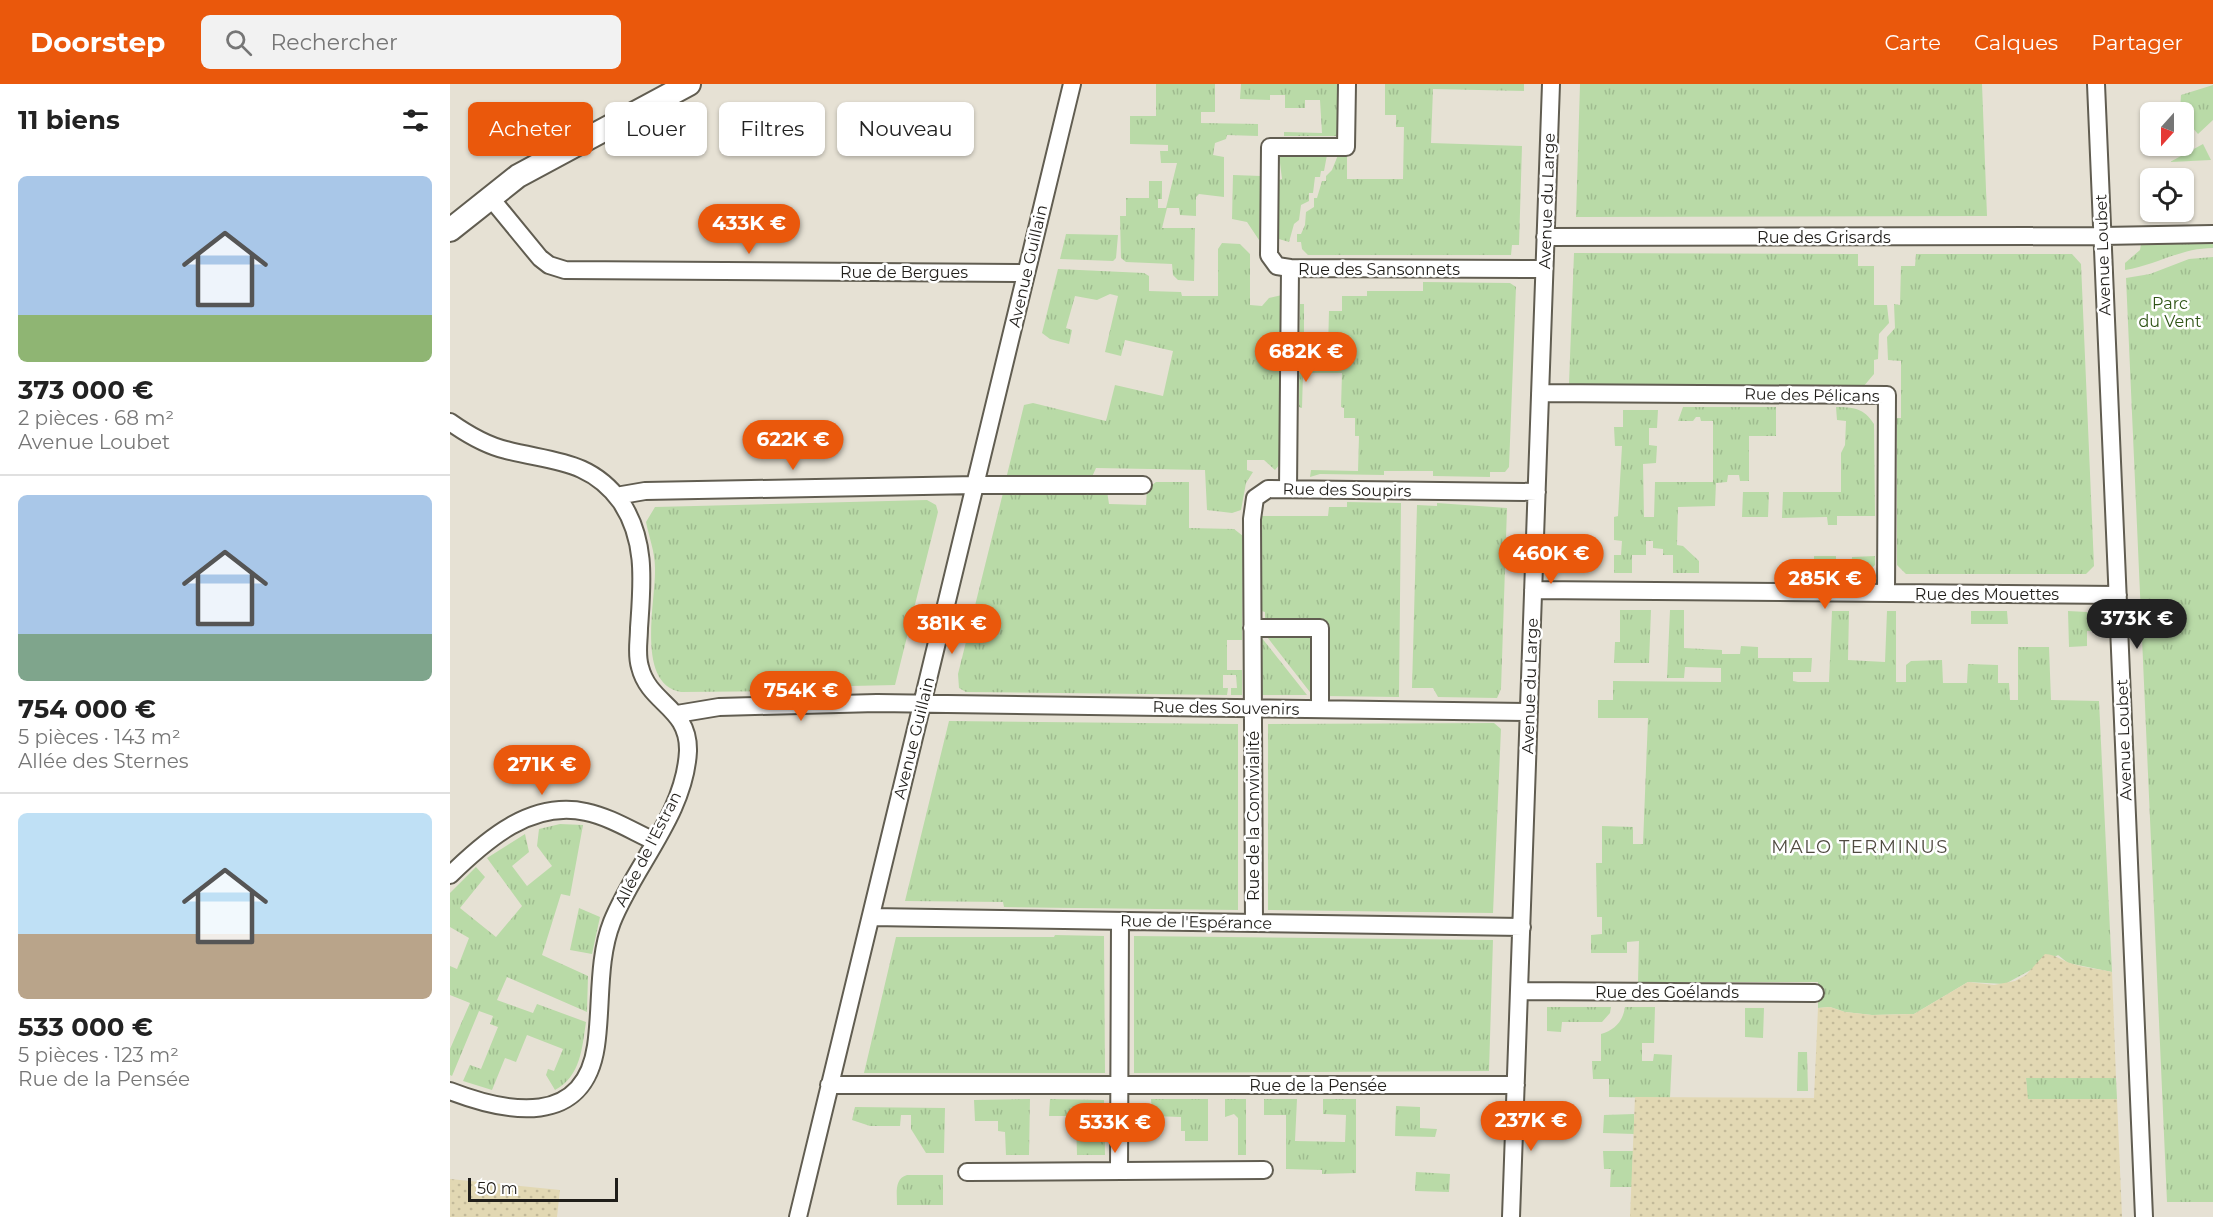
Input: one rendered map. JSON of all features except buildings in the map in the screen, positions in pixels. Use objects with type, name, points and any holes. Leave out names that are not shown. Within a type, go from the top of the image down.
[{"type":"street","points":[[450,230],[489,196],[547,159],[689,84]]},
{"type":"street","name":"Avenue Guillain","points":[[798,1217],[1072,84]]},
{"type":"street","points":[[1290,268],[1277,266],[1269,255],[1270,147],[1346,147],[1347,84]]},
{"type":"street","name":"Avenue du Large","points":[[1512,1217],[1551,84]]},
{"type":"street","name":"Avenue Loubet","points":[[2096,84],[2144,1217]]},
{"type":"street","name":"Rue de Bergues","points":[[489,196],[540,258],[549,265],[565,270],[1026,273]]},
{"type":"street","name":"Rue des Grisards","points":[[1545,237],[2213,234]]},
{"type":"street","name":"Rue des Sansonnets","points":[[1288,489],[1290,268],[1544,269]]},
{"type":"street","name":"Rue des Pélicans","points":[[1540,393],[1887,395],[1886,593]]},
{"type":"street","name":"Allée de l'Estran","points":[[450,422],[475,439],[495,447],[571,464],[600,481],[616,496],[636,531],[642,562],[638,651],[640,669],[652,691],[677,714],[685,728],[687,738],[686,764],[677,796],[609,928],[604,956],[596,1049],[590,1068],[580,1087],[560,1103],[531,1110],[493,1105],[450,1091]]},
{"type":"street","points":[[616,496],[645,491],[975,485],[1143,485]]},
{"type":"street","name":"Rue des Soupirs","points":[[1253,708],[1253,504],[1255,498],[1263,491],[1288,489],[1537,492]]},
{"type":"street","name":"Rue des Mouettes","points":[[1533,590],[2118,595]]},
{"type":"street","points":[[1252,628],[1320,628],[1320,709]]},
{"type":"street","name":"Rue des Souvenirs","points":[[677,714],[719,707],[923,703],[1529,712]]},
{"type":"street","name":"Rue de la Convivialité","points":[[1253,708],[1254,923]]},
{"type":"street","points":[[450,875],[498,833],[520,821],[548,812],[570,810],[588,813],[654,841]]},
{"type":"street","name":"Rue de l'Espérance","points":[[871,917],[1522,927]]},
{"type":"street","points":[[1119,1171],[1120,921]]},
{"type":"street","name":"Rue des Goélands","points":[[1519,991],[1815,993]]},
{"type":"street","name":"Rue de la Pensée","points":[[829,1084],[1516,1085]]},
{"type":"street","points":[[967,1172],[1264,1170]]},
{"type":"green space","points":[[1156,84],[1215,84],[1215,112],[1201,112],[1201,123],[1258,124],[1258,136],[1227,135],[1226,139],[1215,143],[1213,155],[1224,157],[1224,197],[1199,194],[1196,197],[1196,216],[1180,215],[1179,208],[1167,208],[1162,228],[1195,228],[1194,281],[1178,280],[1173,275],[1172,264],[1126,262],[1121,258],[1120,216],[1126,216],[1126,198],[1149,198],[1149,181],[1162,181],[1162,199],[1158,199],[1158,208],[1166,208],[1177,163],[1161,163],[1160,151],[1168,151],[1168,145],[1130,144],[1130,116],[1156,116]]},
{"type":"green space","points":[[1241,84],[1338,84],[1338,136],[1284,136],[1284,132],[1322,133],[1320,100],[1305,100],[1305,108],[1285,108],[1285,95],[1270,95],[1270,100],[1240,99]]},
{"type":"green space","points":[[1385,84],[1524,84],[1524,91],[1433,89],[1431,143],[1522,146],[1519,245],[1512,245],[1511,255],[1308,255],[1302,249],[1301,242],[1297,242],[1297,234],[1301,234],[1305,225],[1306,212],[1314,207],[1314,198],[1317,198],[1322,181],[1326,181],[1326,176],[1332,170],[1338,155],[1347,155],[1347,179],[1403,179],[1404,127],[1396,127],[1396,115],[1385,115]]},
{"type":"green space","points":[[1580,84],[1982,84],[1987,216],[1576,217]]},
{"type":"green space","points":[[2213,85],[2213,120],[2198,134],[2194,129],[2194,102],[2181,102],[2181,95]]},
{"type":"green space","points":[[2203,144],[2211,160],[2170,162],[2181,156],[2194,156],[2194,149]]},
{"type":"green space","points":[[1279,155],[1327,155],[1324,171],[1321,171],[1320,177],[1315,177],[1313,193],[1309,193],[1309,201],[1301,205],[1299,220],[1294,224],[1289,242],[1279,239],[1279,180],[1282,179]]},
{"type":"green space","points":[[1233,175],[1261,176],[1259,240],[1247,222],[1232,219]]},
{"type":"green space","points":[[1066,234],[1118,235],[1116,258],[1113,261],[1060,259]]},
{"type":"green space","points":[[2198,242],[2213,244],[2213,248],[2190,251],[2125,270],[2125,263],[2140,250],[2141,244]]},
{"type":"green space","points":[[1222,243],[1240,244],[1250,254],[1250,305],[1262,306],[1269,298],[1282,295],[1280,464],[1275,470],[1264,460],[1247,460],[1247,470],[1253,472],[1246,483],[1241,510],[1232,513],[1207,510],[1205,470],[1096,468],[1091,479],[1006,479],[1024,405],[1033,403],[1106,421],[1115,385],[1163,396],[1173,351],[1125,340],[1121,356],[1105,352],[1118,296],[1110,294],[1097,300],[1075,296],[1066,328],[1072,330],[1069,344],[1050,339],[1042,333],[1058,269],[1144,273],[1149,276],[1149,291],[1181,292],[1182,296],[1218,296],[1218,249]]},
{"type":"green space","points":[[1574,253],[1858,254],[1858,266],[1874,266],[1874,305],[1887,305],[1889,323],[1879,334],[1878,359],[1874,360],[1874,374],[1863,387],[1569,384]]},
{"type":"green space","points":[[1916,254],[2072,254],[2081,264],[2094,566],[2086,574],[1906,574],[1897,565],[1897,418],[1901,418],[1901,361],[1888,360],[1887,337],[1895,328],[1894,304],[1900,305],[1901,266],[1915,266]]},
{"type":"green space","name":"Parc du Vent","points":[[2213,257],[2213,1202],[2167,1202],[2126,278],[2150,274],[2189,259]]},
{"type":"green space","points":[[1423,282],[1510,283],[1516,287],[1509,467],[1505,472],[1490,472],[1490,477],[1433,476],[1433,471],[1384,471],[1384,475],[1320,474],[1310,477],[1311,470],[1358,471],[1359,436],[1355,436],[1355,418],[1344,418],[1344,408],[1341,407],[1342,373],[1303,373],[1302,408],[1299,407],[1300,304],[1304,304],[1304,348],[1328,349],[1329,311],[1342,311],[1342,296],[1367,296],[1367,291],[1423,291]]},
{"type":"green space","points":[[1683,407],[1776,407],[1776,436],[1749,436],[1749,481],[1740,481],[1739,475],[1728,475],[1727,482],[1716,483],[1715,506],[1678,507],[1677,545],[1683,546],[1699,561],[1699,573],[1673,573],[1673,555],[1663,555],[1663,549],[1653,548],[1653,541],[1646,541],[1646,555],[1632,555],[1632,573],[1614,573],[1614,555],[1621,555],[1622,541],[1614,540],[1614,517],[1618,516],[1622,446],[1615,446],[1614,427],[1623,427],[1623,410],[1658,410],[1657,428],[1649,428],[1649,445],[1657,446],[1656,463],[1643,464],[1644,517],[1654,517],[1655,482],[1713,482],[1713,421],[1701,421],[1700,417],[1696,417],[1693,421],[1678,421]]},
{"type":"green space","points":[[1836,407],[1858,410],[1874,424],[1875,516],[1837,516],[1837,525],[1828,525],[1827,517],[1782,518],[1783,492],[1841,492],[1841,453],[1845,445],[1846,421],[1837,420]]},
{"type":"green space","points":[[1156,482],[1189,482],[1189,528],[1234,529],[1243,536],[1242,640],[1227,640],[1227,670],[1242,670],[1242,695],[1231,695],[1231,688],[1237,688],[1236,675],[1223,675],[1223,688],[1228,688],[1227,695],[966,692],[959,688],[958,674],[1004,489],[1107,491],[1109,504],[1146,505],[1147,489]]},
{"type":"green space","points":[[1743,492],[1769,492],[1768,517],[1742,517]]},
{"type":"green space","points":[[927,500],[936,505],[938,512],[895,685],[808,687],[807,691],[681,692],[667,686],[658,674],[651,639],[655,562],[646,522],[655,507]]},
{"type":"green space","points":[[1347,502],[1401,503],[1399,697],[1325,696],[1328,623],[1265,622],[1265,612],[1261,611],[1262,516],[1328,516],[1329,507],[1347,507]]},
{"type":"green space","points":[[1437,503],[1507,508],[1501,689],[1497,698],[1438,697],[1433,688],[1412,688],[1417,505],[1437,506]]},
{"type":"green space","points":[[1814,556],[1836,556],[1836,574],[1814,573]]},
{"type":"green space","points":[[1875,556],[1875,565],[1866,574],[1851,573],[1852,557]]},
{"type":"green space","points":[[1620,610],[1651,610],[1649,663],[1614,663],[1615,642],[1620,642]]},
{"type":"green space","points":[[1670,610],[1684,610],[1684,648],[1722,650],[1722,654],[1740,654],[1741,646],[1758,647],[1758,658],[1812,658],[1811,672],[1793,672],[1793,681],[1798,682],[1829,682],[1832,611],[1849,611],[1848,660],[1885,662],[1887,611],[1896,611],[1896,682],[1906,682],[1906,665],[1911,661],[1942,660],[1943,683],[1967,683],[1968,664],[1998,665],[1998,683],[2009,683],[2010,700],[2018,700],[2018,647],[2049,647],[2051,700],[2099,701],[2112,972],[2068,963],[2058,955],[2005,984],[1968,982],[1914,1014],[1872,1015],[1845,1012],[1830,1007],[1818,1008],[1818,982],[1638,982],[1639,941],[1627,942],[1627,953],[1591,953],[1591,935],[1602,934],[1602,917],[1597,917],[1596,863],[1602,863],[1602,826],[1633,827],[1633,844],[1643,844],[1648,718],[1598,718],[1598,700],[1613,700],[1613,681],[1721,682],[1721,668],[1685,667],[1684,678],[1667,678]]},
{"type":"green space","points":[[1971,611],[2007,611],[2008,624],[1971,624]]},
{"type":"green space","points":[[2068,611],[2087,612],[2096,621],[2097,631],[2087,631],[2087,646],[2069,647]]},
{"type":"green space","points":[[1264,633],[1313,636],[1313,696]]},
{"type":"green space","points":[[1261,637],[1307,695],[1260,695]]},
{"type":"green space","points":[[949,721],[1238,724],[1238,910],[1004,907],[1003,902],[905,901]]},
{"type":"green space","points":[[1494,723],[1501,729],[1493,913],[1268,910],[1268,724]]},
{"type":"green space","points":[[560,824],[583,825],[570,896],[561,894],[542,955],[588,976],[587,1012],[507,977],[497,1000],[533,1013],[537,1004],[586,1022],[579,1061],[570,1077],[555,1090],[546,1075],[548,1069],[554,1071],[563,1049],[527,1035],[516,1062],[505,1058],[492,1090],[463,1081],[470,1065],[481,1069],[498,1027],[490,1024],[493,1016],[479,1011],[452,1076],[450,1075],[450,1049],[470,1003],[450,995],[450,966],[457,969],[469,938],[450,927],[450,893],[476,867],[485,877],[460,908],[496,937],[522,906],[487,858],[525,834],[529,852],[512,866],[527,886],[552,866],[537,846],[539,829]]},
{"type":"green space","points":[[579,908],[600,917],[592,954],[570,950]]},
{"type":"green space","points":[[1055,935],[1104,936],[1105,1073],[864,1073],[896,937],[1054,937]]},
{"type":"green space","points":[[1134,936],[1493,940],[1489,1071],[1134,1073]]},
{"type":"green space","points":[[1547,1007],[1611,1007],[1610,1013],[1602,1022],[1562,1022],[1561,1032],[1547,1031]]},
{"type":"green space","points":[[1625,1007],[1655,1007],[1654,1043],[1642,1043],[1642,1061],[1653,1061],[1654,1054],[1672,1055],[1670,1098],[1609,1097],[1609,1079],[1593,1079],[1592,1061],[1601,1061],[1601,1034],[1618,1024]]},
{"type":"green space","points":[[1745,1008],[1764,1008],[1763,1038],[1745,1037]]},
{"type":"green space","points":[[1798,1052],[1807,1052],[1808,1091],[1797,1091]]},
{"type":"green space","points":[[2026,1078],[2116,1078],[2117,1099],[2027,1099]]},
{"type":"green space","points":[[1030,1099],[1029,1155],[1006,1155],[1005,1132],[998,1131],[998,1121],[975,1121],[974,1100]]},
{"type":"green space","points":[[1050,1099],[1104,1100],[1105,1155],[1077,1155],[1076,1116],[1049,1116]]},
{"type":"green space","points":[[1151,1099],[1208,1099],[1208,1141],[1185,1141],[1185,1131],[1181,1131],[1181,1117],[1152,1116]]},
{"type":"green space","points":[[1225,1099],[1246,1099],[1246,1155],[1238,1155],[1238,1118],[1234,1114],[1225,1117]]},
{"type":"green space","points":[[1264,1099],[1297,1099],[1295,1141],[1345,1142],[1346,1115],[1323,1114],[1323,1099],[1356,1099],[1356,1173],[1322,1174],[1322,1170],[1286,1169],[1286,1115],[1264,1115]]},
{"type":"green space","points":[[1396,1106],[1420,1107],[1420,1128],[1437,1129],[1435,1137],[1395,1136]]},
{"type":"green space","points":[[855,1107],[945,1108],[944,1153],[926,1153],[911,1129],[911,1115],[901,1115],[900,1126],[870,1126],[852,1120]]},
{"type":"green space","points":[[1634,1114],[1634,1134],[1603,1133],[1604,1115]]},
{"type":"green space","points":[[1603,1151],[1633,1151],[1632,1187],[1610,1187],[1611,1169],[1604,1169]]},
{"type":"green space","points":[[1416,1172],[1450,1174],[1449,1192],[1415,1191]]},
{"type":"green space","points":[[907,1175],[943,1175],[943,1205],[897,1205],[898,1183]]},
{"type":"sand","points":[[2045,954],[2069,963],[2112,972],[2116,1078],[2026,1078],[2028,1099],[2117,1099],[2122,1217],[1630,1217],[1635,1097],[1814,1098],[1818,1008],[1830,1007],[1845,1012],[1872,1015],[1914,1014],[1968,982],[1994,985],[2015,981],[2026,975]]},
{"type":"sand","points":[[450,1179],[560,1190],[557,1217],[450,1217]]},
{"type":"district","name":"MALO TERMINUS","points":[[1860,847]]}]
